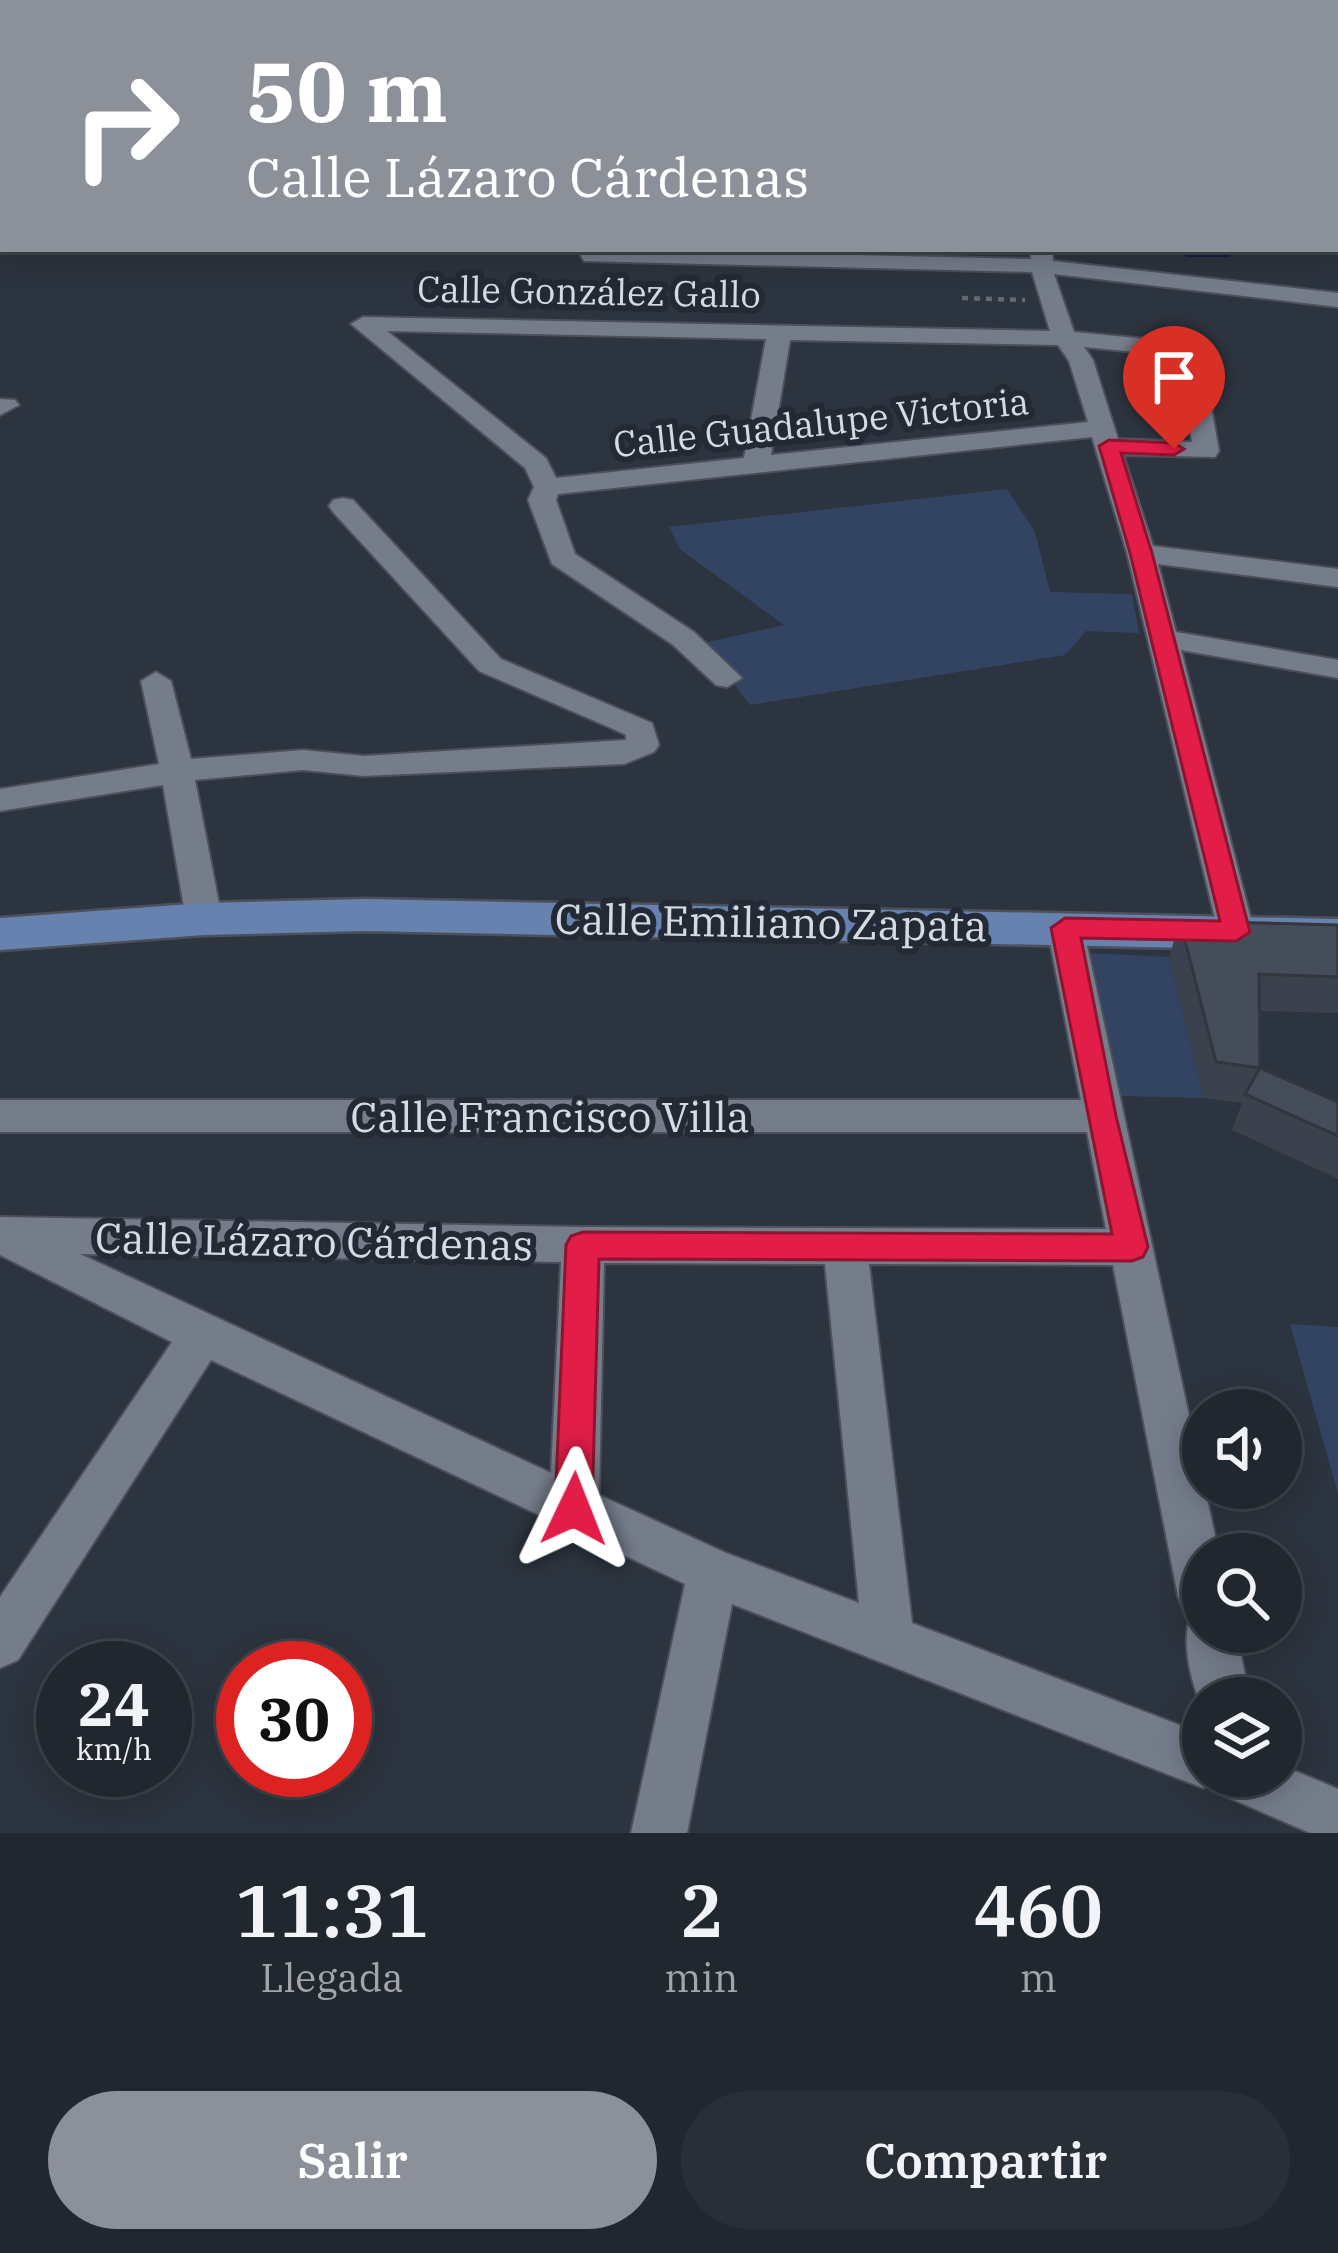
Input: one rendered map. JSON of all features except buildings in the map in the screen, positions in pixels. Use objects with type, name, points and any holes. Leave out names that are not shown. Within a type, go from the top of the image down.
[{"type":"main road","name":"Calle Emiliano Zapata","points":[[0,934],[204,919],[366,915],[1338,935]]},
{"type":"street","points":[[592,256],[1041,258],[1338,300]]},
{"type":"street","points":[[1041,258],[1063,338],[1081,360],[1141,553],[1236,932]]},
{"type":"street","name":"Calle González Gallo","points":[[547,487],[537,464],[363,324],[780,329],[1063,338],[1189,350],[1206,451],[1106,437]]},
{"type":"street","points":[[756,464],[780,329]]},
{"type":"street","name":"Calle Guadalupe Victoria","points":[[547,487],[756,464],[1106,437]]},
{"type":"street","points":[[547,487],[542,500],[562,559],[683,638],[727,678]]},
{"type":"street","points":[[0,800],[177,770],[303,760],[364,766],[624,754],[643,745],[641,730],[617,716],[512,679],[490,665],[343,506]]},
{"type":"street","points":[[1141,553],[1338,578]]},
{"type":"street","points":[[1161,638],[1338,669]]},
{"type":"street","points":[[157,681],[204,919]]},
{"type":"street","points":[[1065,928],[1190,1533]]},
{"type":"street","name":"Calle Francisco Villa","points":[[0,1116],[1101,1116]]},
{"type":"street","points":[[0,1235],[202,1335],[713,1572],[1182,1753]]},
{"type":"street","name":"Calle Lázaro Cárdenas","points":[[0,1235],[583,1245],[1132,1247]]},
{"type":"street","points":[[574,1509],[583,1245]]},
{"type":"street","points":[[845,1247],[888,1640]]},
{"type":"street","points":[[0,1642],[202,1335]]},
{"type":"street","points":[[659,1833],[713,1572]]},
{"type":"street","points":[[1291,1797],[1338,1817]]},
{"type":"path","points":[[962,298],[1053,302]]},
{"type":"shaded area","points":[[1007,489],[1035,532],[1050,592],[1132,594],[1139,633],[1086,631],[1065,655],[750,705],[704,643],[784,625],[680,549],[669,527]]},
{"type":"shaded area","points":[[1090,953],[1169,957],[1204,1098],[1118,1096]]},
{"type":"shaded area","points":[[1290,1324],[1338,1327],[1338,1494]]},
{"type":"route","points":[[574,1509],[583,1245],[1132,1247],[1065,928],[1236,932],[1141,553],[1109,446],[1174,449]]}]
